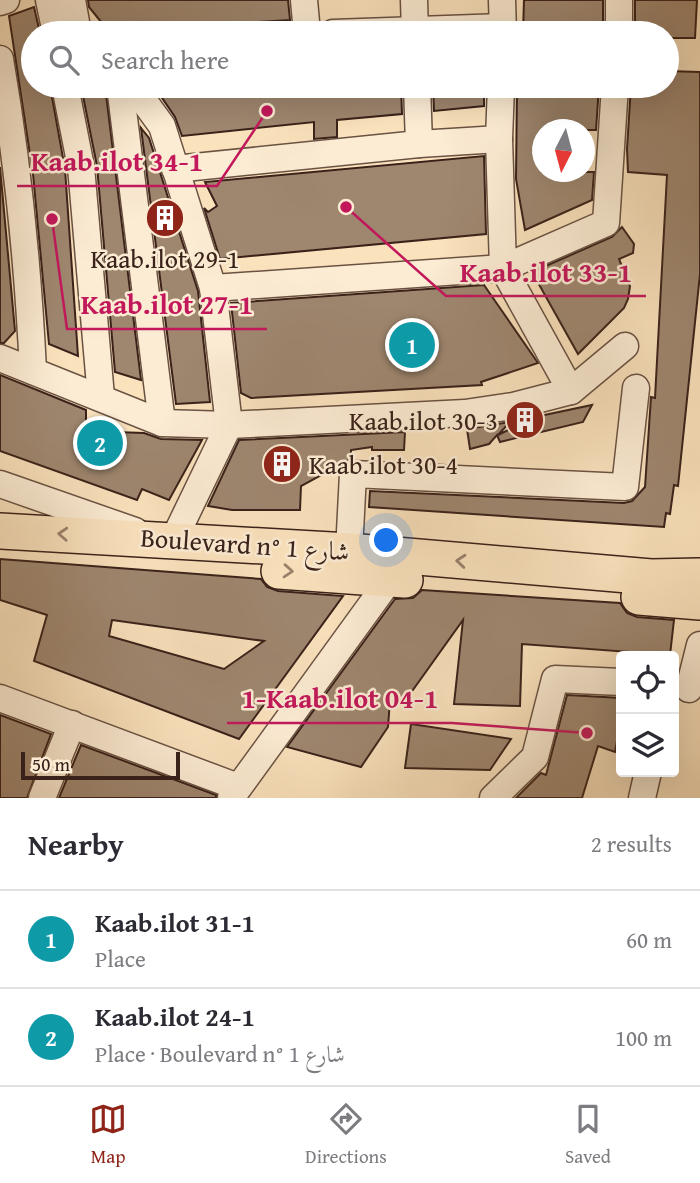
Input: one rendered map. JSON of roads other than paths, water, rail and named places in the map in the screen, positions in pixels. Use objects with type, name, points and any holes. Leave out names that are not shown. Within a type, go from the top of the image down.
[{"type":"main road","name":"Boulevard n° شارع 1","points":[[0,531],[349,551],[651,577],[700,576]]},
{"type":"main road","name":"Boulevard n° شارع 1","points":[[0,553],[700,602]]},
{"type":"street","points":[[0,2],[6,0]]},
{"type":"street","points":[[49,0],[53,21]]},
{"type":"street","points":[[72,0],[76,21]]},
{"type":"street","points":[[304,0],[306,21]]},
{"type":"street","points":[[414,0],[415,21]]},
{"type":"street","points":[[502,0],[503,21]]},
{"type":"street","points":[[619,0],[619,21]]},
{"type":"street","points":[[0,59],[15,147],[28,256],[33,371]]},
{"type":"street","points":[[67,98],[81,167],[101,397]]},
{"type":"street","points":[[121,98],[162,423]]},
{"type":"street","points":[[0,484],[165,539],[229,425],[213,288],[162,126],[142,98]]},
{"type":"street","points":[[417,98],[419,144]]},
{"type":"street","points":[[501,98],[499,139],[503,268],[571,391]]},
{"type":"street","points":[[213,288],[503,268],[606,223],[614,98]]},
{"type":"street","points":[[175,169],[419,144],[499,139]]},
{"type":"street","points":[[0,358],[162,423],[229,425],[465,413],[513,407],[571,391],[625,346]]},
{"type":"street","points":[[349,551],[353,474],[625,487],[636,387]]},
{"type":"street","points":[[0,698],[72,724],[234,793],[390,579]]},
{"type":"street","points":[[684,691],[700,645]]},
{"type":"street","points":[[493,798],[535,757],[555,679],[616,682]]},
{"type":"street","points":[[42,798],[72,724]]},
{"type":"street","points":[[642,798],[647,777]]},
{"type":"place","name":"Kaab.ilot 34-1","points":[[267,111]]},
{"type":"place","name":"Kaab.ilot 33-1","points":[[346,207]]},
{"type":"place","name":"Kaab.ilot 29-1","points":[[165,218]]},
{"type":"place","name":"Kaab.ilot 27-1","points":[[52,219]]},
{"type":"place","name":"Kaab.ilot 31-1","points":[[412,345]]},
{"type":"place","name":"Kaab.ilot 30-3","points":[[525,420]]},
{"type":"place","name":"Kaab.ilot 24-1","points":[[100,443]]},
{"type":"place","name":"Kaab.ilot 30-4","points":[[282,464]]},
{"type":"place","name":"1-Kaab.ilot 04-1","points":[[587,733]]}]
